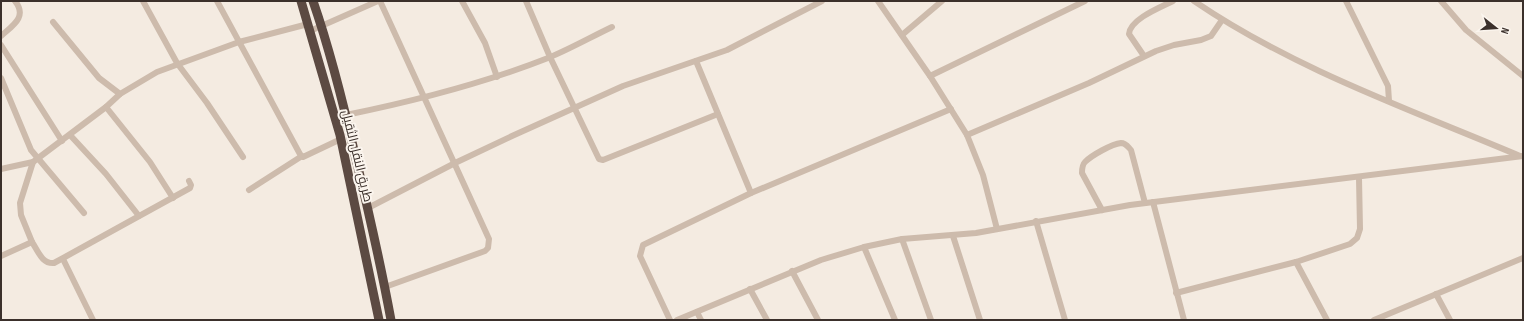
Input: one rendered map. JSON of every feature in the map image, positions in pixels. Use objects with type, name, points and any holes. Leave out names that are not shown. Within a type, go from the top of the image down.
[{"type":"highway","name":"طريق النقل الثقيل","points":[[301,1],[341,139],[379,320]]},
{"type":"highway","name":"طريق النقل الثقيل","points":[[313,1],[322,27],[346,116],[368,208],[385,287],[390,320]]},
{"type":"street","points":[[1,36],[20,18],[19,6],[16,1]]},
{"type":"street","points":[[143,1],[177,63],[207,103],[243,157]]},
{"type":"street","points":[[217,1],[302,156]]},
{"type":"street","points":[[1,169],[36,161],[106,107],[120,94],[157,72],[177,63],[239,42],[309,28],[322,27],[379,1],[489,239],[488,248],[485,251],[385,287]]},
{"type":"street","points":[[462,1],[484,43],[497,77]]},
{"type":"street","points":[[526,1],[550,57],[599,159],[603,160],[718,114]]},
{"type":"street","points":[[368,208],[455,163],[623,86],[727,50],[822,1]]},
{"type":"street","points":[[878,1],[930,76],[966,135],[983,175],[997,229]]},
{"type":"street","points":[[902,35],[942,1]]},
{"type":"street","points":[[930,76],[1085,1]]},
{"type":"street","points":[[1144,56],[1129,32],[1143,16],[1173,1]]},
{"type":"street","points":[[1194,1],[1222,20],[1279,53],[1331,78],[1522,157]]},
{"type":"street","points":[[1346,1],[1388,86],[1389,101]]},
{"type":"street","points":[[1441,1],[1466,30],[1523,76]]},
{"type":"street","points":[[966,135],[1089,83],[1144,56],[1174,45],[1206,38],[1216,30],[1222,20]]},
{"type":"street","points":[[53,22],[99,78],[120,94]]},
{"type":"street","points":[[346,116],[424,99],[497,77],[550,57],[612,27]]},
{"type":"street","points":[[1,46],[62,141]]},
{"type":"street","points":[[696,61],[751,193]]},
{"type":"street","points":[[1,78],[36,161],[84,213]]},
{"type":"street","points":[[106,107],[150,162],[173,198]]},
{"type":"street","points":[[670,320],[640,256],[643,245],[751,193],[951,109]]},
{"type":"street","points":[[70,135],[106,174],[140,216]]},
{"type":"street","points":[[249,190],[302,156],[341,139]]},
{"type":"street","points":[[1102,210],[1082,173],[1082,168],[1084,162],[1099,152],[1122,143],[1127,145],[1131,150],[1145,203]]},
{"type":"street","points":[[676,320],[821,260],[864,247],[902,239],[953,236],[1145,203],[1290,184],[1359,178],[1435,166],[1522,157]]},
{"type":"street","points":[[36,161],[20,203],[21,215],[32,242],[48,264],[63,259],[173,198],[190,188],[192,186],[190,181]]},
{"type":"street","points":[[1176,293],[1296,262],[1350,244],[1357,238],[1360,229],[1359,178]]},
{"type":"street","points":[[1153,202],[1184,320]]},
{"type":"street","points":[[1036,221],[1065,320]]},
{"type":"street","points":[[953,236],[980,320]]},
{"type":"street","points":[[902,239],[931,320]]},
{"type":"street","points":[[1,256],[32,242]]},
{"type":"street","points":[[864,247],[895,320]]},
{"type":"street","points":[[1374,320],[1523,258]]},
{"type":"street","points":[[63,259],[93,320]]},
{"type":"street","points":[[1296,262],[1327,320]]},
{"type":"street","points":[[792,271],[818,320]]},
{"type":"street","points":[[750,289],[767,320]]},
{"type":"street","points":[[1436,294],[1450,320]]},
{"type":"street","points":[[697,312],[701,320]]}]
